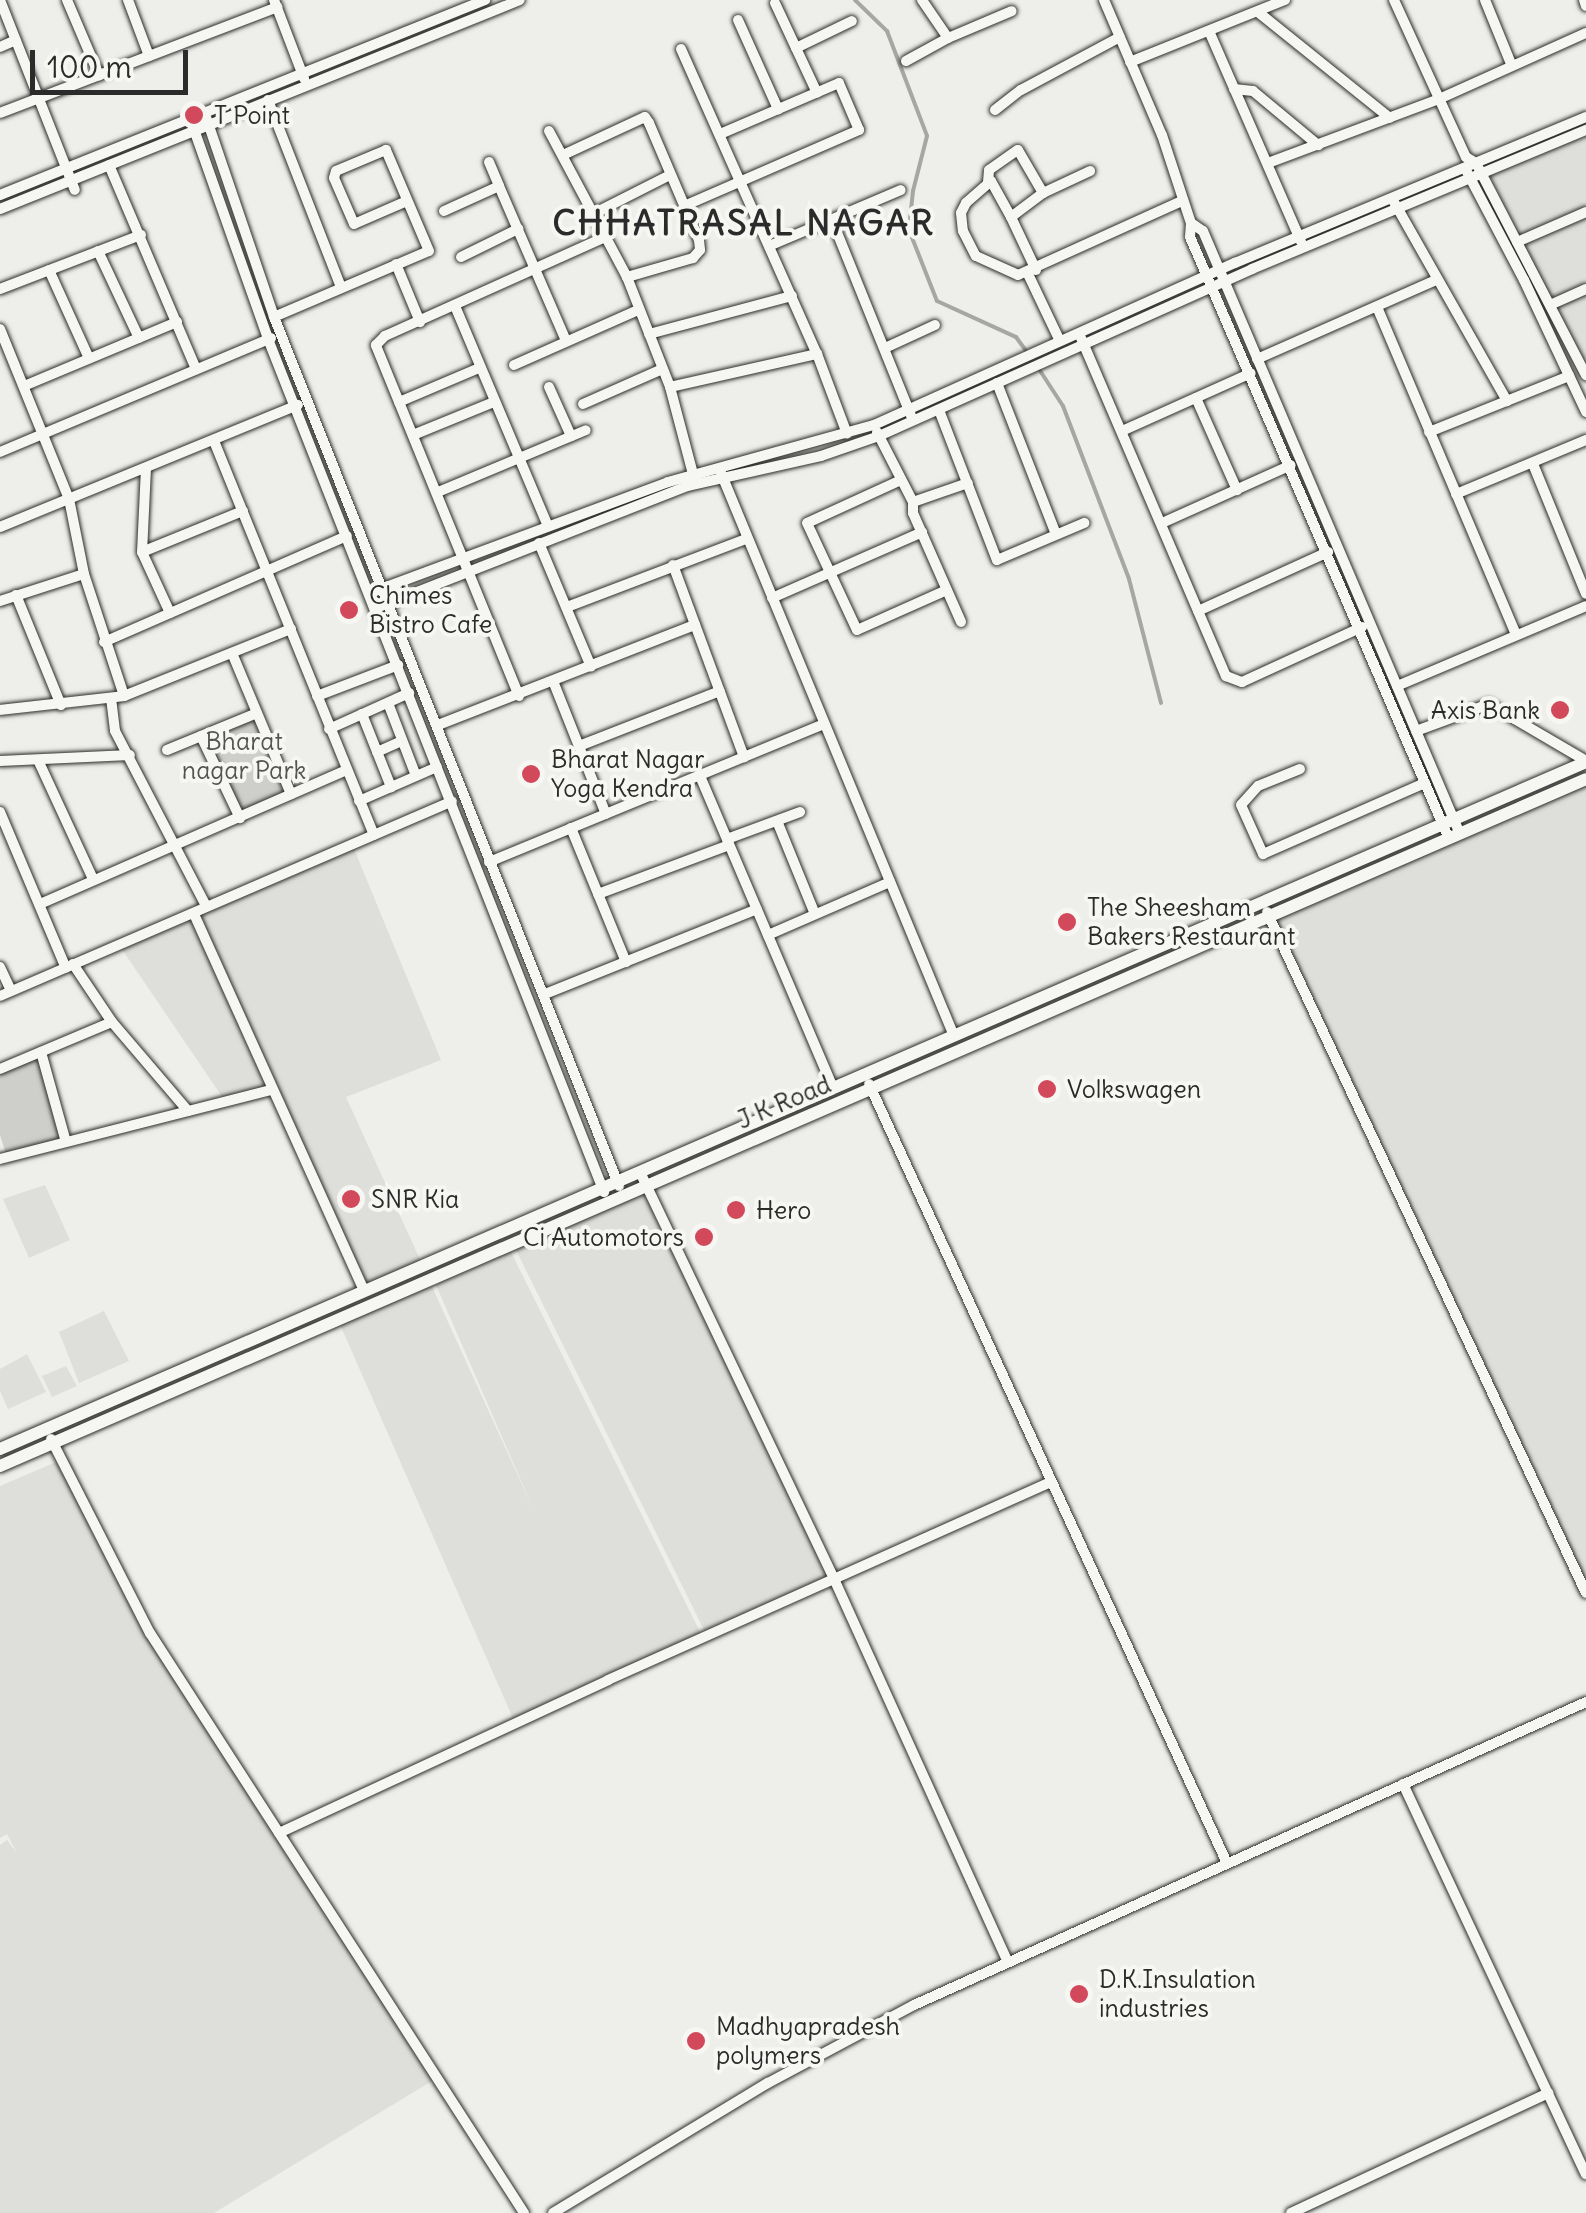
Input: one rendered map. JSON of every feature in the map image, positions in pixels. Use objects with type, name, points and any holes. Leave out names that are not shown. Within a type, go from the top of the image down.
[{"type":"main road","name":"J K Road","points":[[0,1449],[1586,762]]},
{"type":"main road","name":"J K Road","points":[[0,1466],[1586,779]]},
{"type":"main road","points":[[369,1289],[382,1301]]},
{"type":"street","points":[[0,0],[70,180]]},
{"type":"street","points":[[67,0],[99,75]]},
{"type":"street","points":[[128,0],[149,56]]},
{"type":"street","points":[[0,209],[303,75],[485,0]]},
{"type":"street","points":[[207,120],[307,87],[520,0]]},
{"type":"street","points":[[922,0],[948,38]]},
{"type":"street","points":[[1104,0],[1162,135],[1191,223],[1190,237],[1206,276],[1326,553],[1397,686],[1454,836]]},
{"type":"street","points":[[1130,62],[1285,0]]},
{"type":"street","points":[[1394,0],[1586,412]]},
{"type":"street","points":[[1485,0],[1512,66]]},
{"type":"street","points":[[0,113],[276,3],[307,87]]},
{"type":"street","points":[[775,4],[817,92]]},
{"type":"street","points":[[906,62],[948,38],[1012,11]]},
{"type":"street","points":[[1258,12],[1390,118]]},
{"type":"street","points":[[738,20],[778,110]]},
{"type":"street","points":[[796,48],[852,22]]},
{"type":"street","points":[[1209,31],[1301,242]]},
{"type":"street","points":[[1268,162],[1439,99],[1586,33]]},
{"type":"street","points":[[995,110],[1021,90],[1120,38]]},
{"type":"street","points":[[0,46],[16,40]]},
{"type":"street","points":[[681,49],[792,296],[847,434]]},
{"type":"street","points":[[684,206],[859,130],[838,83],[720,134]]},
{"type":"street","points":[[1234,89],[1253,91],[1318,144]]},
{"type":"street","points":[[268,100],[341,287]]},
{"type":"street","points":[[563,156],[644,117],[700,250],[693,258],[627,277]]},
{"type":"street","points":[[911,416],[939,410],[1050,360],[1081,338],[1219,270],[1301,242],[1395,203],[1586,117]]},
{"type":"street","points":[[207,120],[274,317],[623,1196]]},
{"type":"street","points":[[0,195],[70,180],[192,126]]},
{"type":"street","points":[[192,126],[268,340],[609,1202]]},
{"type":"street","points":[[1471,168],[1586,130]]},
{"type":"street","points":[[549,131],[627,277],[660,370],[670,387],[694,479]]},
{"type":"street","points":[[274,317],[430,251],[383,148],[336,171],[334,178],[354,224],[407,201]]},
{"type":"street","points":[[1043,193],[1018,150],[989,170],[988,182],[1010,217],[1060,341]]},
{"type":"street","points":[[489,162],[566,341]]},
{"type":"street","points":[[109,165],[196,369]]},
{"type":"street","points":[[1471,168],[1517,242],[1585,372]]},
{"type":"street","points":[[1010,217],[1043,193],[1090,170]]},
{"type":"street","points":[[593,214],[670,175]]},
{"type":"street","points":[[988,182],[966,202],[961,214],[963,232],[976,256],[1018,276],[1182,201]]},
{"type":"street","points":[[444,211],[499,186]]},
{"type":"street","points":[[769,246],[901,190]]},
{"type":"street","points":[[1395,203],[1508,401]]},
{"type":"street","points":[[1517,242],[1586,212]]},
{"type":"street","points":[[832,220],[911,416]]},
{"type":"street","points":[[1191,223],[1202,231],[1301,461],[1338,548],[1425,783],[1448,822]]},
{"type":"street","points":[[461,257],[518,229]]},
{"type":"street","points":[[0,289],[142,235]]},
{"type":"street","points":[[519,696],[376,345],[385,336],[605,237]]},
{"type":"street","points":[[370,592],[547,524],[694,479],[723,479],[821,456],[911,416],[1046,346],[1081,338],[1212,288],[1301,242]]},
{"type":"street","points":[[98,252],[139,338]]},
{"type":"street","points":[[396,264],[420,322]]},
{"type":"street","points":[[49,270],[89,358]]},
{"type":"street","points":[[1122,431],[1249,374],[1259,364],[1436,280]]},
{"type":"street","points":[[1550,305],[1586,289]]},
{"type":"street","points":[[649,334],[792,296]]},
{"type":"street","points":[[455,306],[547,524]]},
{"type":"street","points":[[1376,307],[1516,635]]},
{"type":"street","points":[[514,365],[638,310]]},
{"type":"street","points":[[24,386],[177,322]]},
{"type":"street","points":[[885,348],[935,325]]},
{"type":"street","points":[[0,328],[70,499],[84,574],[124,696]]},
{"type":"street","points":[[0,452],[282,334]]},
{"type":"street","points":[[1081,338],[1226,676],[1242,682],[1364,626]]},
{"type":"street","points":[[670,387],[817,354]]},
{"type":"street","points":[[399,402],[480,368]]},
{"type":"street","points":[[583,404],[660,370]]},
{"type":"street","points":[[1430,432],[1570,376]]},
{"type":"street","points":[[996,383],[1056,534]]},
{"type":"street","points":[[550,387],[570,436]]},
{"type":"street","points":[[1196,398],[1237,490]]},
{"type":"street","points":[[0,527],[308,400]]},
{"type":"street","points":[[413,435],[494,402]]},
{"type":"street","points":[[939,410],[998,560],[1084,523]]},
{"type":"street","points":[[438,492],[586,430]]},
{"type":"street","points":[[376,608],[720,467],[876,430]]},
{"type":"street","points":[[876,430],[913,502],[961,622]]},
{"type":"street","points":[[1456,494],[1586,440]]},
{"type":"street","points":[[214,441],[345,771],[374,834]]},
{"type":"street","points":[[1162,524],[1301,461]]},
{"type":"street","points":[[1533,464],[1586,594]]},
{"type":"street","points":[[720,467],[746,539],[954,1036]]},
{"type":"street","points":[[146,468],[142,552],[170,613]]},
{"type":"street","points":[[901,480],[806,523],[857,630],[947,590]]},
{"type":"street","points":[[913,502],[968,483]]},
{"type":"street","points":[[142,552],[243,511]]},
{"type":"street","points":[[772,598],[922,532]]},
{"type":"street","points":[[104,642],[347,536]]},
{"type":"street","points":[[567,607],[746,539]]},
{"type":"street","points":[[539,543],[591,667]]},
{"type":"street","points":[[1198,611],[1338,548]]},
{"type":"street","points":[[673,565],[744,757]]},
{"type":"street","points":[[0,602],[84,574]]},
{"type":"street","points":[[16,594],[61,705]]},
{"type":"street","points":[[1397,686],[1586,606]]},
{"type":"street","points":[[438,726],[695,624]]},
{"type":"street","points":[[0,710],[124,696],[291,629]]},
{"type":"street","points":[[232,652],[291,794]]},
{"type":"street","points":[[316,696],[398,665]]},
{"type":"street","points":[[553,680],[606,814]]},
{"type":"street","points":[[579,746],[720,691]]},
{"type":"street","points":[[329,729],[409,693]]},
{"type":"street","points":[[111,698],[115,730],[206,906]]},
{"type":"street","points":[[388,703],[416,776]]},
{"type":"street","points":[[1416,731],[1489,704],[1586,762]]},
{"type":"street","points":[[168,750],[257,713]]},
{"type":"street","points":[[362,714],[391,787]]},
{"type":"street","points":[[489,862],[824,724]]},
{"type":"street","points":[[201,736],[240,818]]},
{"type":"street","points":[[377,752],[402,741]]},
{"type":"street","points":[[0,761],[130,756]]},
{"type":"street","points":[[38,760],[93,879]]},
{"type":"street","points":[[358,801],[437,767]]},
{"type":"street","points":[[1300,769],[1258,786],[1241,805],[1263,854],[1425,783]]},
{"type":"street","points":[[40,904],[345,771]]},
{"type":"street","points":[[700,776],[832,1088]]},
{"type":"street","points":[[0,967],[5,994],[462,797]]},
{"type":"street","points":[[0,812],[4,835],[69,966],[188,1111]]},
{"type":"street","points":[[598,894],[800,812]]},
{"type":"street","points":[[778,821],[815,914]]},
{"type":"street","points":[[571,828],[626,962]]},
{"type":"street","points":[[768,935],[890,882]]},
{"type":"street","points":[[1262,902],[1586,1592]]},
{"type":"street","points":[[545,994],[756,909]]},
{"type":"street","points":[[194,914],[270,1090],[369,1289]]},
{"type":"street","points":[[0,1069],[112,1022]]},
{"type":"street","points":[[41,1052],[66,1142]]},
{"type":"street","points":[[865,1074],[1226,1860]]},
{"type":"street","points":[[0,1160],[270,1090]]},
{"type":"street","points":[[640,1172],[835,1581],[1008,1962]]},
{"type":"street","points":[[46,1429],[150,1633],[524,2213]]},
{"type":"street","points":[[279,1833],[1050,1482]]},
{"type":"street","points":[[554,2213],[843,2042],[1226,1860],[1586,1702]]},
{"type":"street","points":[[1403,1784],[1586,2174]]},
{"type":"street","points":[[1291,2213],[1548,2093]]},
{"type":"shaded area","points":[[1586,132],[1586,375],[1487,170]]},
{"type":"shaded area","points":[[1586,780],[1586,1587],[1266,918]]},
{"type":"shaded area","points":[[352,844],[441,1060],[346,1097],[423,1266],[364,1291],[270,1090],[225,1101],[119,945],[194,914],[197,918],[250,887]]},
{"type":"shaded area","points":[[45,1185],[70,1240],[29,1258],[3,1199]]},
{"type":"shaded area","points":[[646,1186],[835,1581],[707,1636],[513,1244]]},
{"type":"shaded area","points":[[508,1246],[703,1638],[515,1723],[338,1320],[429,1280],[535,1513],[436,1285]]},
{"type":"shaded area","points":[[104,1311],[129,1361],[79,1383],[59,1332]]},
{"type":"shaded area","points":[[27,1354],[46,1392],[8,1409],[0,1391],[0,1369]]},
{"type":"shaded area","points":[[66,1366],[77,1386],[52,1397],[42,1376]]},
{"type":"shaded area","points":[[61,1460],[132,1597],[437,2078],[214,2213],[0,2213],[0,1845],[7,1840],[17,1853],[7,1834],[0,1838],[0,1486]]},
{"type":"green space","name":"Bharat nagar Park","points":[[255,718],[286,792],[242,812],[207,739]]},
{"type":"green space","points":[[39,1056],[64,1141],[6,1154],[0,1135],[0,1073]]},
{"type":"waterway","points":[[855,0],[887,31],[927,136],[913,191],[909,230],[937,301],[1016,337],[1029,355]]},
{"type":"waterway","points":[[1037,366],[1063,406],[1129,579],[1161,703]]},
{"type":"place","name":"T Point","points":[[194,115]]},
{"type":"place","name":"Chimes Bistro Cafe","points":[[349,610]]},
{"type":"place","name":"Axis Bank","points":[[1560,710]]},
{"type":"place","name":"Bharat Nagar Yoga Kendra","points":[[531,774]]},
{"type":"place","name":"The Sheesham Bakers Restaurant","points":[[1067,922]]},
{"type":"place","name":"Volkswagen","points":[[1047,1089]]},
{"type":"place","name":"SNR Kia","points":[[351,1199]]},
{"type":"place","name":"Hero","points":[[736,1210]]},
{"type":"place","name":"Ci Automotors","points":[[704,1237]]},
{"type":"place","name":"D.K.Insulation industries","points":[[1079,1994]]},
{"type":"place","name":"Madhyapradesh polymers","points":[[696,2041]]},
{"type":"district","name":"CHHATRASAL NAGAR","points":[[744,222]]}]
